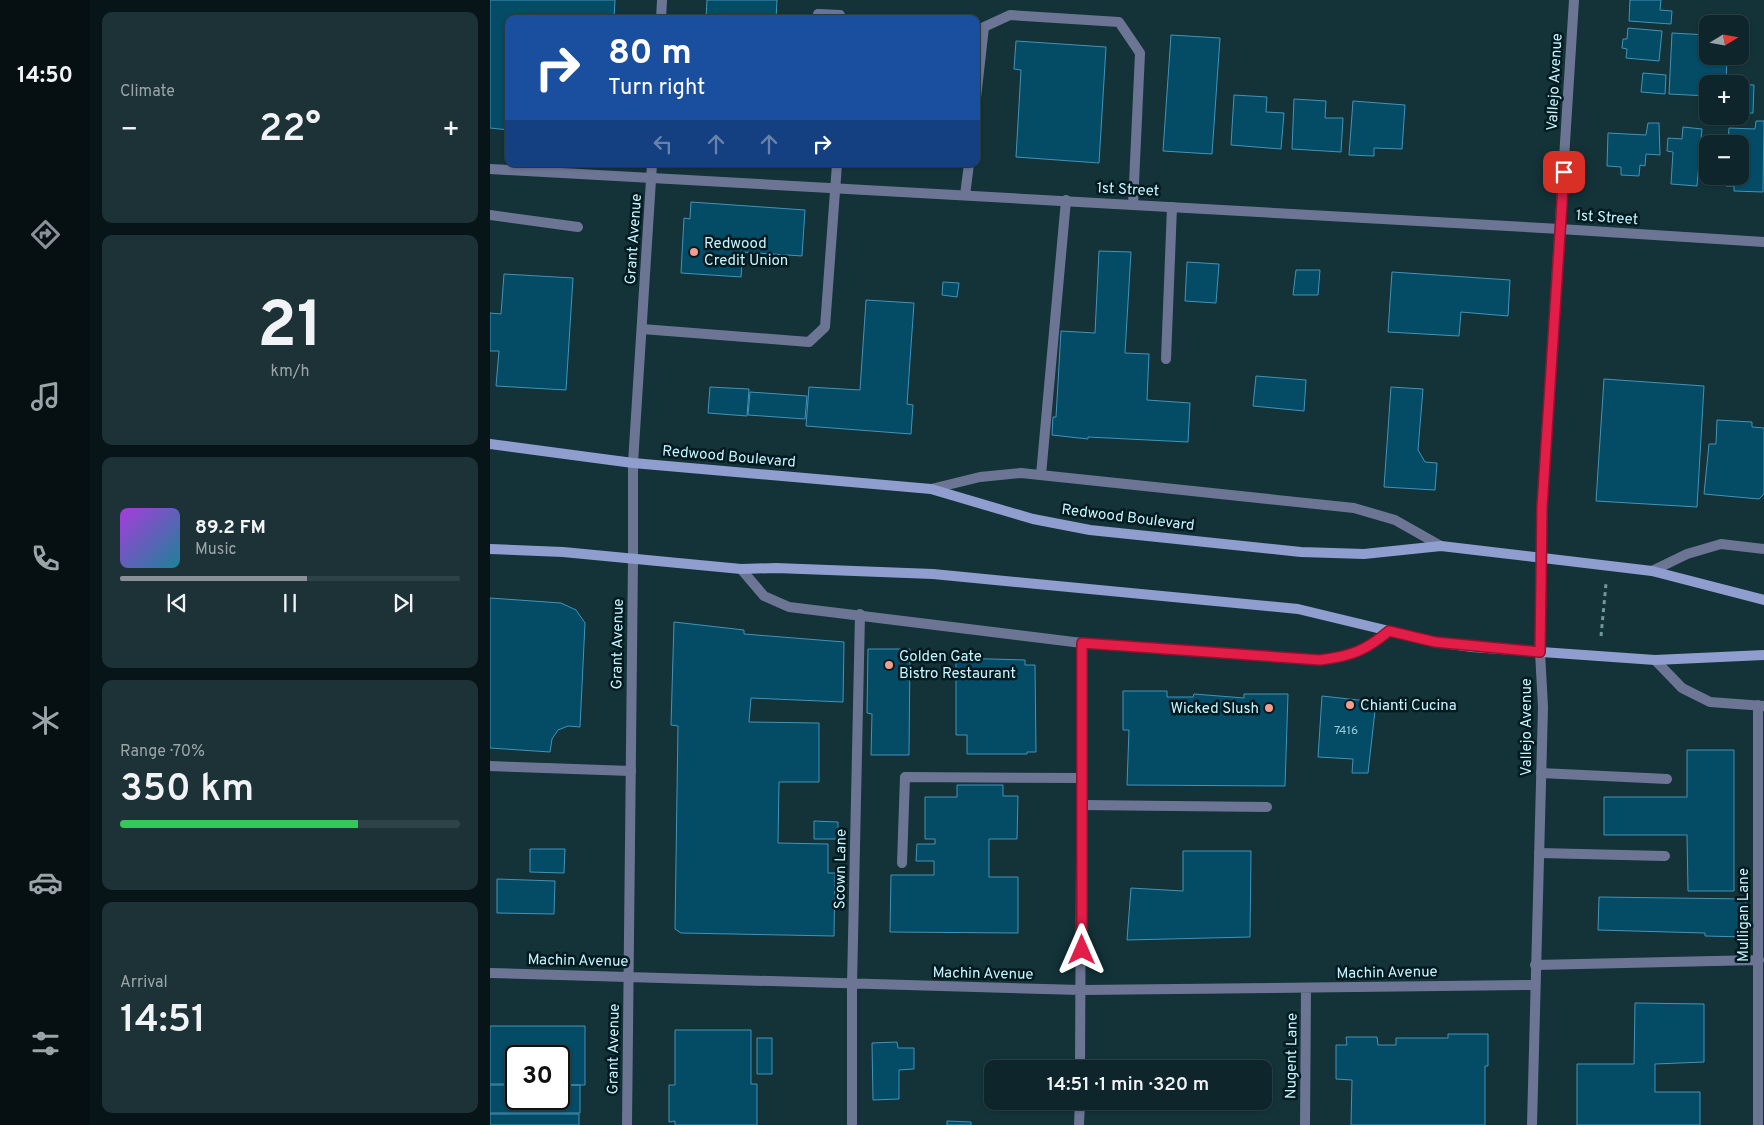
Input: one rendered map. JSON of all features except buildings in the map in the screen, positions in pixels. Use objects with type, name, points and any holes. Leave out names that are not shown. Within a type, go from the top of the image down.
[{"type":"main road","name":"Redwood Boulevard","points":[[490,444],[633,463],[931,489],[1033,519],[1090,530],[1301,552],[1364,554],[1441,546],[1652,571],[1764,600]]},
{"type":"main road","points":[[490,550],[563,552],[741,569],[776,568],[953,576],[1298,609],[1435,642],[1540,652],[1655,660],[1764,655]]},
{"type":"street","points":[[661,15],[662,0]]},
{"type":"street","name":"Vallejo Avenue","points":[[1532,1125],[1541,774],[1541,559],[1574,0]]},
{"type":"street","points":[[818,14],[840,15]]},
{"type":"street","points":[[980,62],[984,27],[1010,14],[1119,22],[1140,53],[1133,205]]},
{"type":"street","name":"Grant Avenue","points":[[627,1125],[633,463],[652,167]]},
{"type":"street","points":[[642,329],[809,342],[825,327],[837,167]]},
{"type":"street","points":[[965,195],[969,167]]},
{"type":"street","name":"1st Street","points":[[490,169],[1066,200],[1764,242]]},
{"type":"street","points":[[1041,475],[1066,200]]},
{"type":"street","points":[[1166,359],[1172,207]]},
{"type":"street","points":[[490,215],[578,227]]},
{"type":"street","points":[[931,489],[980,477],[1021,473],[1354,508],[1395,520],[1441,546]]},
{"type":"street","points":[[1652,571],[1687,554],[1721,544],[1764,549]]},
{"type":"street","points":[[741,569],[764,596],[789,607],[860,614],[1082,643],[1320,660],[1340,657],[1367,648],[1389,631]]},
{"type":"street","name":"Scown Lane","points":[[852,1125],[852,985],[860,614]]},
{"type":"street","points":[[1080,1060],[1082,643]]},
{"type":"street","points":[[1655,660],[1682,688],[1710,702],[1761,706]]},
{"type":"street","name":"Mulligan Lane","points":[[1758,1125],[1761,706]]},
{"type":"street","points":[[490,766],[631,771]]},
{"type":"street","points":[[1541,774],[1667,779]]},
{"type":"street","points":[[902,863],[905,777],[1082,778]]},
{"type":"street","points":[[1082,805],[1267,807]]},
{"type":"street","points":[[1539,853],[1665,856]]},
{"type":"street","points":[[1535,965],[1758,960]]},
{"type":"street","name":"Machin Avenue","points":[[490,973],[629,976],[852,985],[1081,990],[1535,986]]},
{"type":"street","name":"Nugent Lane","points":[[1305,1125],[1306,988]]},
{"type":"street","points":[[1079,1125],[1080,1110]]},
{"type":"path","points":[[1601,636],[1606,584]]},
{"type":"place","name":"Redwood Credit Union","points":[[694,252]]},
{"type":"place","name":"Golden Gate Bistro Restaurant","points":[[889,665]]},
{"type":"place","name":"Chianti Cucina","points":[[1350,705]]},
{"type":"place","name":"Wicked Slush","points":[[1269,708]]},
{"type":"route","points":[[1082,950],[1082,643],[1320,660],[1340,657],[1367,648],[1389,631],[1435,642],[1540,652],[1542,507],[1564,172]]}]
